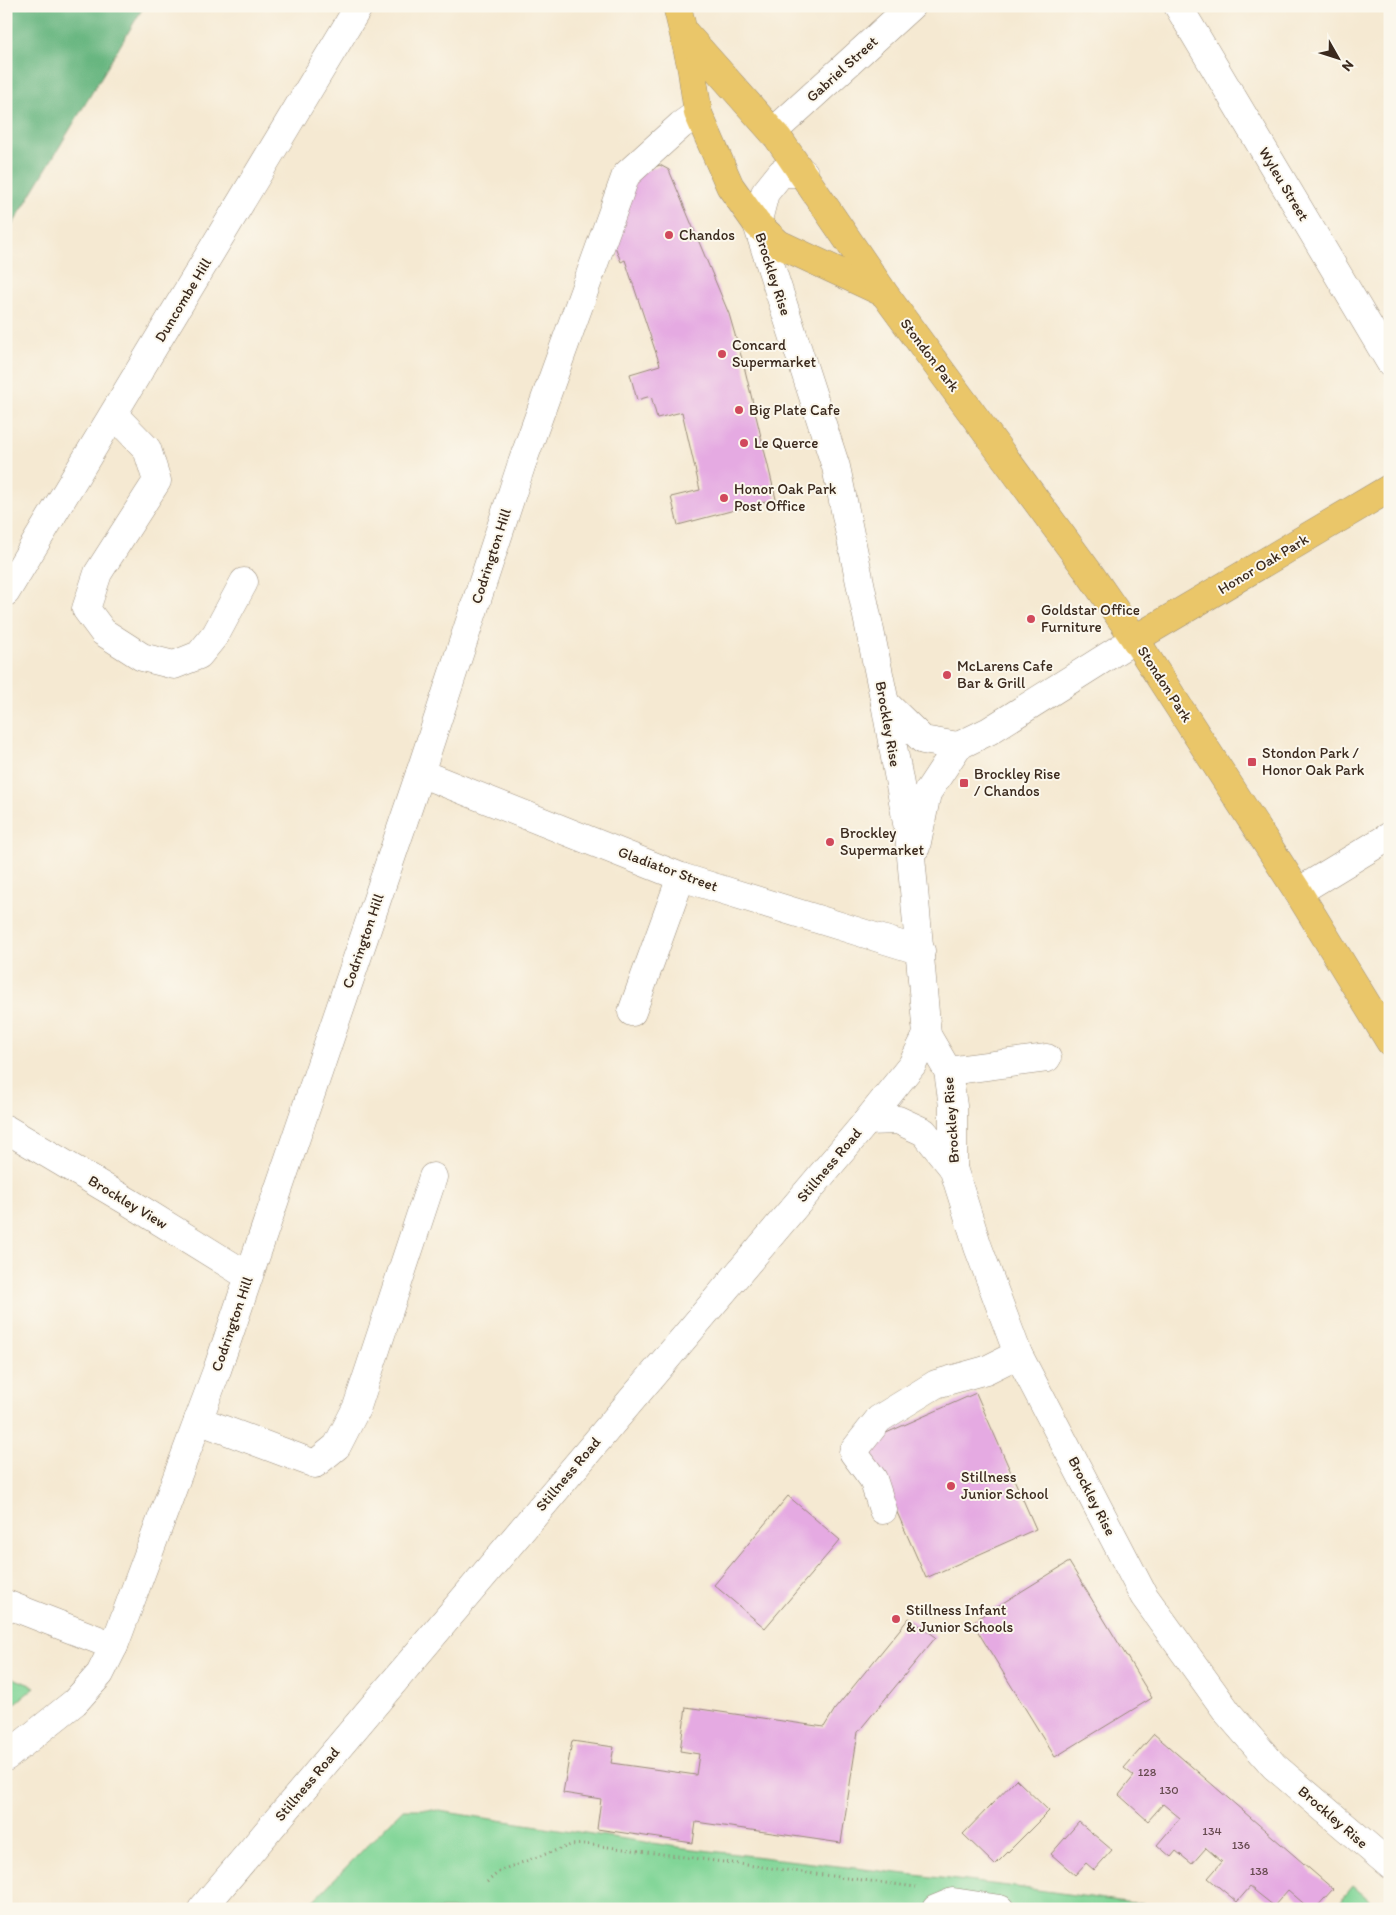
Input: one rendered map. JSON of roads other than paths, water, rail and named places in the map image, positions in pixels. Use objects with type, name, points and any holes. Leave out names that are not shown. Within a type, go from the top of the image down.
[{"type":"main road","points":[[677,6],[684,33]]},
{"type":"main road","name":"Stondon Park","points":[[684,33],[698,113],[730,186],[757,224],[779,244],[884,292]]},
{"type":"main road","name":"Stondon Park","points":[[684,33],[773,132],[804,173],[884,292],[1005,456],[1135,639],[1298,892],[1390,1042]]},
{"type":"main road","points":[[806,255],[818,248],[827,233],[832,215]]},
{"type":"main road","name":"Honor Oak Park","points":[[1135,639],[1390,488]]},
{"type":"street","name":"Duncombe Hill","points":[[6,592],[359,6]]},
{"type":"street","name":"Gabriel Street","points":[[773,132],[911,6]]},
{"type":"street","name":"Wyleu Street","points":[[1178,6],[1390,362]]},
{"type":"street","name":"Codrington Hill","points":[[6,1757],[75,1702],[100,1674],[114,1646],[198,1420],[420,772],[521,466],[626,175],[681,125],[698,113]]},
{"type":"street","name":"Brockley Rise","points":[[804,173],[781,173],[765,193],[757,224],[836,467],[885,703],[909,834],[911,870],[921,951],[927,1035],[948,1071],[953,1106],[953,1168],[978,1247],[1018,1354],[1144,1596],[1228,1713],[1274,1766],[1390,1865]]},
{"type":"street","points":[[114,415],[148,449],[157,481],[98,573],[86,609],[103,632],[142,657],[174,665],[199,655],[216,634],[244,582]]},
{"type":"street","points":[[911,870],[927,794],[958,746],[989,731],[1135,639]]},
{"type":"street","points":[[885,703],[923,740],[958,746]]},
{"type":"street","name":"Gladiator Street","points":[[420,772],[681,877],[921,951]]},
{"type":"street","points":[[1298,892],[1390,836]]},
{"type":"street","points":[[632,1012],[681,877]]},
{"type":"street","name":"Stillness Road","points":[[202,1909],[867,1121],[912,1065],[927,1035]]},
{"type":"street","points":[[948,1071],[1047,1058]]},
{"type":"street","points":[[867,1121],[898,1120],[924,1132],[953,1168]]},
{"type":"street","name":"Brockley View","points":[[6,1129],[248,1276]]},
{"type":"street","points":[[198,1420],[315,1464],[338,1446],[357,1407],[434,1177]]},
{"type":"street","points":[[883,1510],[873,1479],[853,1452],[878,1419],[936,1384],[986,1370],[1018,1354]]},
{"type":"street","points":[[6,1604],[114,1646]]},
{"type":"street","points":[[945,1905],[1000,1909]]},
{"type":"place","name":"Chandos","points":[[669,235]]},
{"type":"place","name":"Concard Supermarket","points":[[722,354]]},
{"type":"place","name":"Big Plate Cafe","points":[[739,410]]},
{"type":"place","name":"Le Querce","points":[[744,443]]},
{"type":"place","name":"Honor Oak Park Post Office","points":[[724,498]]},
{"type":"place","name":"Goldstar Office Furniture","points":[[1031,619]]},
{"type":"place","name":"McLarens Cafe Bar & Grill","points":[[947,675]]},
{"type":"place","name":"Stondon Park / Honor Oak Park","points":[[1252,762]]},
{"type":"place","name":"Brockley Rise / Chandos","points":[[964,783]]},
{"type":"place","name":"Brockley Supermarket","points":[[830,842]]},
{"type":"place","name":"Stillness Junior School","points":[[951,1486]]},
{"type":"place","name":"Stillness Infant & Junior Schools","points":[[896,1619]]}]
